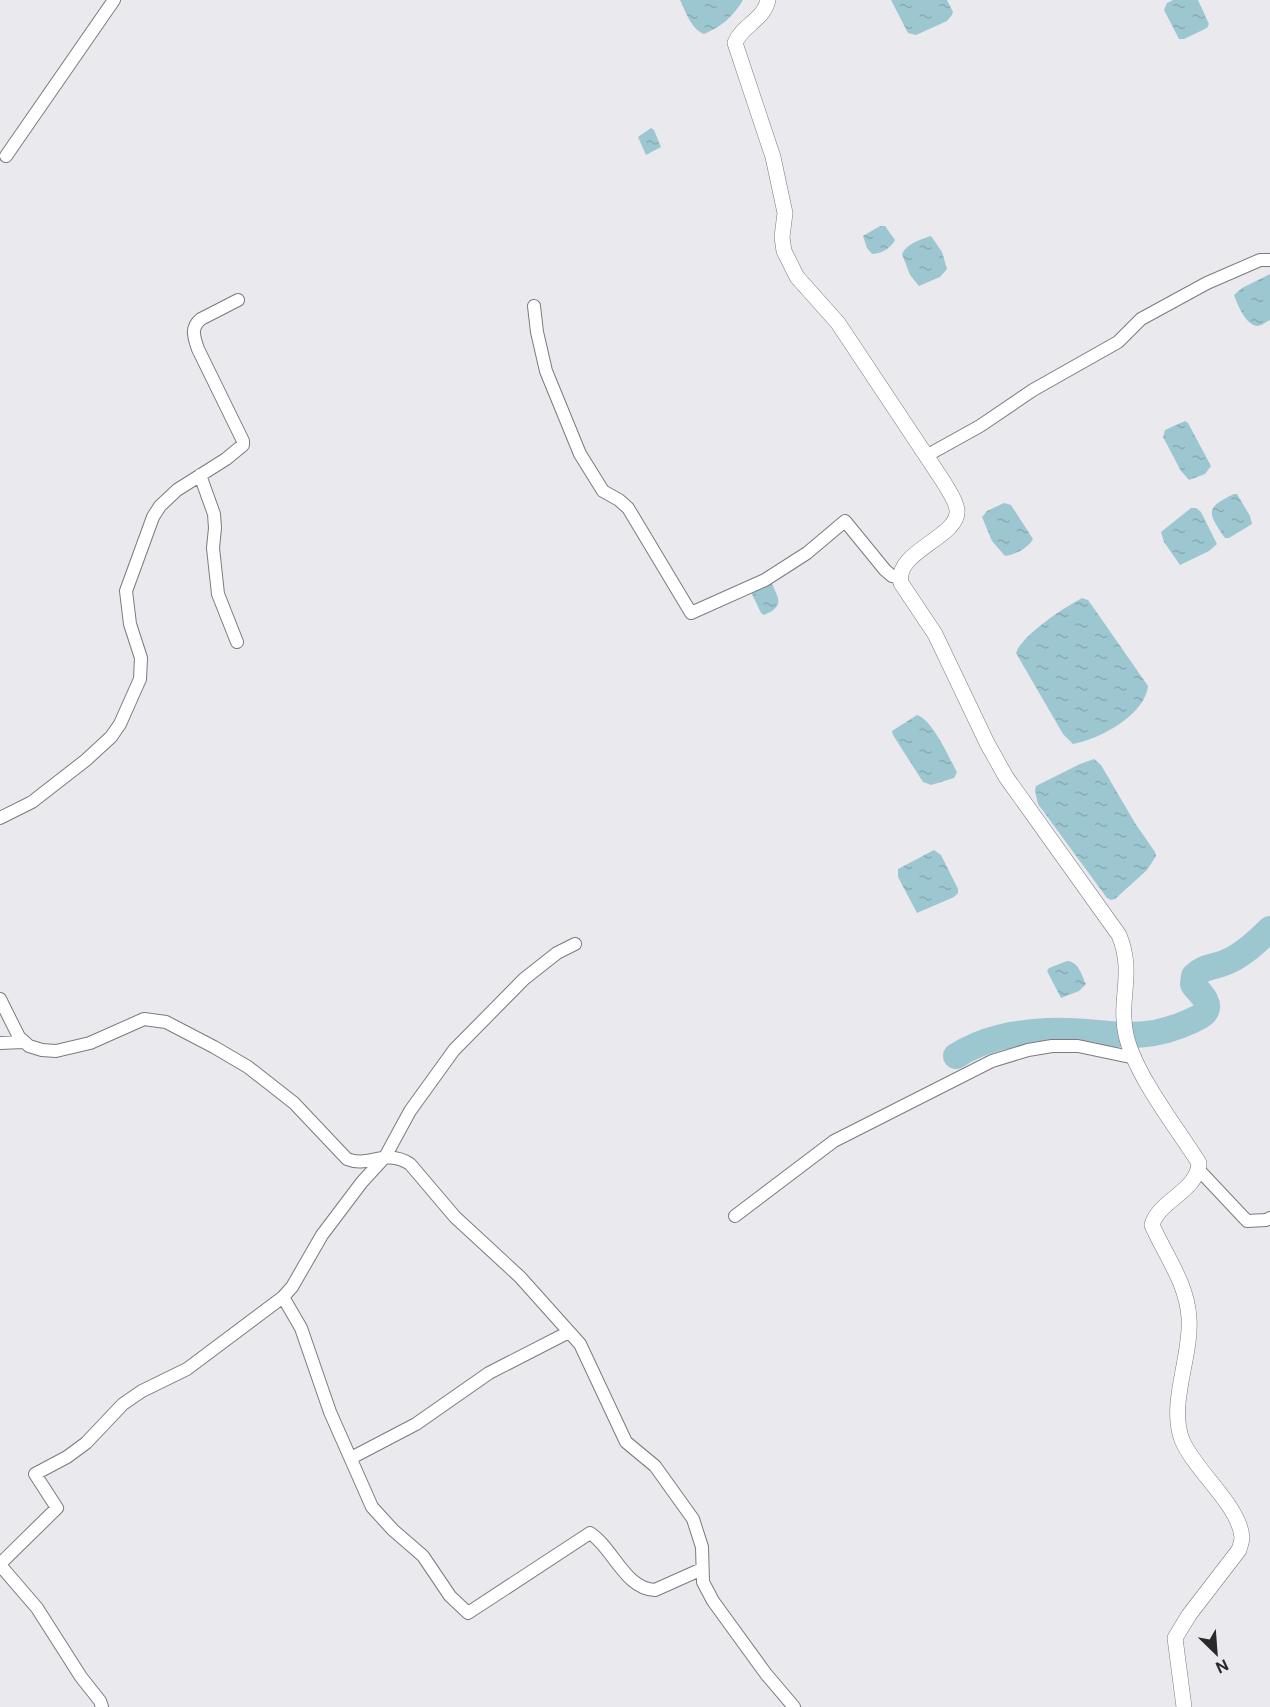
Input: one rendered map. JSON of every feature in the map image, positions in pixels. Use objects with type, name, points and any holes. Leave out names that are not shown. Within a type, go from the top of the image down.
[{"type":"street","points":[[6,156],[114,0]]},
{"type":"street","points":[[768,0],[767,7],[762,14],[742,32],[735,43],[773,157],[785,213],[782,237],[784,252],[797,277],[838,323],[926,456],[957,508],[956,520],[943,533],[917,552],[901,572],[900,578],[905,590],[935,634],[987,743],[1006,777],[1119,935],[1127,957],[1124,1021],[1132,1053],[1154,1093],[1199,1163],[1199,1170],[1193,1180],[1155,1216],[1152,1225],[1178,1276],[1189,1314],[1178,1409],[1180,1431],[1194,1461],[1230,1508],[1242,1539],[1239,1550],[1189,1615],[1175,1638],[1184,1707]]},
{"type":"street","points":[[926,456],[980,426],[1033,390],[1118,342],[1141,319],[1207,283],[1260,260],[1270,260]]},
{"type":"street","points":[[0,818],[32,802],[99,750],[120,724],[140,679],[141,658],[130,624],[126,591],[153,517],[160,506],[177,490],[243,445],[193,334],[194,328],[201,319],[238,300]]},
{"type":"street","points":[[534,306],[546,371],[580,454],[606,494],[619,500],[628,508],[691,613],[765,580],[807,553],[845,521],[885,570],[892,576],[900,578]]},
{"type":"street","points":[[200,475],[214,514],[214,565],[218,594],[237,642]]},
{"type":"street","points":[[102,1707],[38,1608],[0,1564],[57,1508],[35,1474],[67,1457],[86,1443],[123,1404],[142,1391],[187,1369],[283,1297],[292,1287],[322,1235],[362,1182],[385,1157],[410,1111],[454,1050],[524,980],[557,953],[575,944]]},
{"type":"street","points":[[0,999],[12,1027],[22,1042]]},
{"type":"street","points":[[0,1042],[22,1042],[42,1050],[56,1051],[90,1043],[144,1019],[166,1022],[248,1067],[294,1103],[347,1159],[357,1161],[385,1157],[401,1158],[410,1164],[455,1216],[520,1277],[580,1344],[626,1442],[655,1466],[693,1519],[702,1547],[703,1582],[713,1601],[765,1674],[794,1707]]},
{"type":"street","points":[[735,1216],[834,1141],[992,1061],[1028,1050],[1052,1046],[1078,1046],[1132,1053]]},
{"type":"street","points":[[1199,1170],[1247,1221],[1270,1218]]},
{"type":"street","points":[[283,1297],[301,1328],[330,1412],[372,1507],[393,1530],[423,1556],[450,1596],[468,1613],[590,1533],[631,1579],[647,1590],[655,1590],[702,1569]]},
{"type":"street","points":[[351,1458],[416,1424],[489,1373],[569,1332]]},
{"type":"water","points":[[680,0],[743,0],[726,20],[704,34],[692,24]]},
{"type":"water","points":[[891,0],[947,0],[953,12],[947,21],[916,35],[908,33]]},
{"type":"water","points":[[1173,0],[1198,0],[1209,24],[1207,28],[1184,39],[1179,39],[1164,10],[1167,3]]},
{"type":"water","points":[[651,128],[661,147],[646,155],[638,137]]},
{"type":"water","points":[[880,226],[885,226],[895,240],[885,250],[872,254],[863,236]]},
{"type":"water","points":[[931,236],[942,252],[947,269],[940,277],[919,286],[910,275],[902,254],[918,240]]},
{"type":"water","points":[[1270,274],[1270,320],[1262,325],[1253,325],[1246,318],[1234,295],[1242,288]]},
{"type":"water","points":[[1185,421],[1211,466],[1205,474],[1189,480],[1181,471],[1163,437],[1165,430]]},
{"type":"water","points":[[1237,494],[1252,524],[1229,538],[1225,538],[1212,517],[1213,507]]},
{"type":"water","points":[[1004,503],[1011,505],[1033,539],[1021,550],[1005,556],[992,541],[982,517],[987,511]]},
{"type":"water","points":[[1191,508],[1196,508],[1201,512],[1217,544],[1209,551],[1180,565],[1164,542],[1161,532]]},
{"type":"water","points":[[771,582],[778,598],[778,605],[764,615],[751,592]]},
{"type":"water","points":[[1082,598],[1088,600],[1148,686],[1139,707],[1120,724],[1096,737],[1073,744],[1063,734],[1016,653],[1026,638],[1035,630]]},
{"type":"water","points":[[917,715],[929,724],[940,740],[957,772],[954,778],[931,785],[923,782],[893,735],[892,731]]},
{"type":"water","points":[[1094,759],[1101,765],[1156,856],[1147,870],[1111,900],[1107,898],[1038,804],[1035,791],[1036,786]]},
{"type":"water","points":[[934,850],[941,855],[958,893],[954,897],[917,913],[898,877],[898,869]]},
{"type":"water","points":[[1067,961],[1077,966],[1086,984],[1079,991],[1061,998],[1047,971]]},
{"type":"waterway","points":[[956,1056],[988,1041],[1023,1033],[1067,1031],[1136,1035],[1171,1029],[1191,1021],[1203,1015],[1207,1007],[1205,1000],[1193,984],[1194,976],[1205,969],[1237,957],[1270,929]]}]
